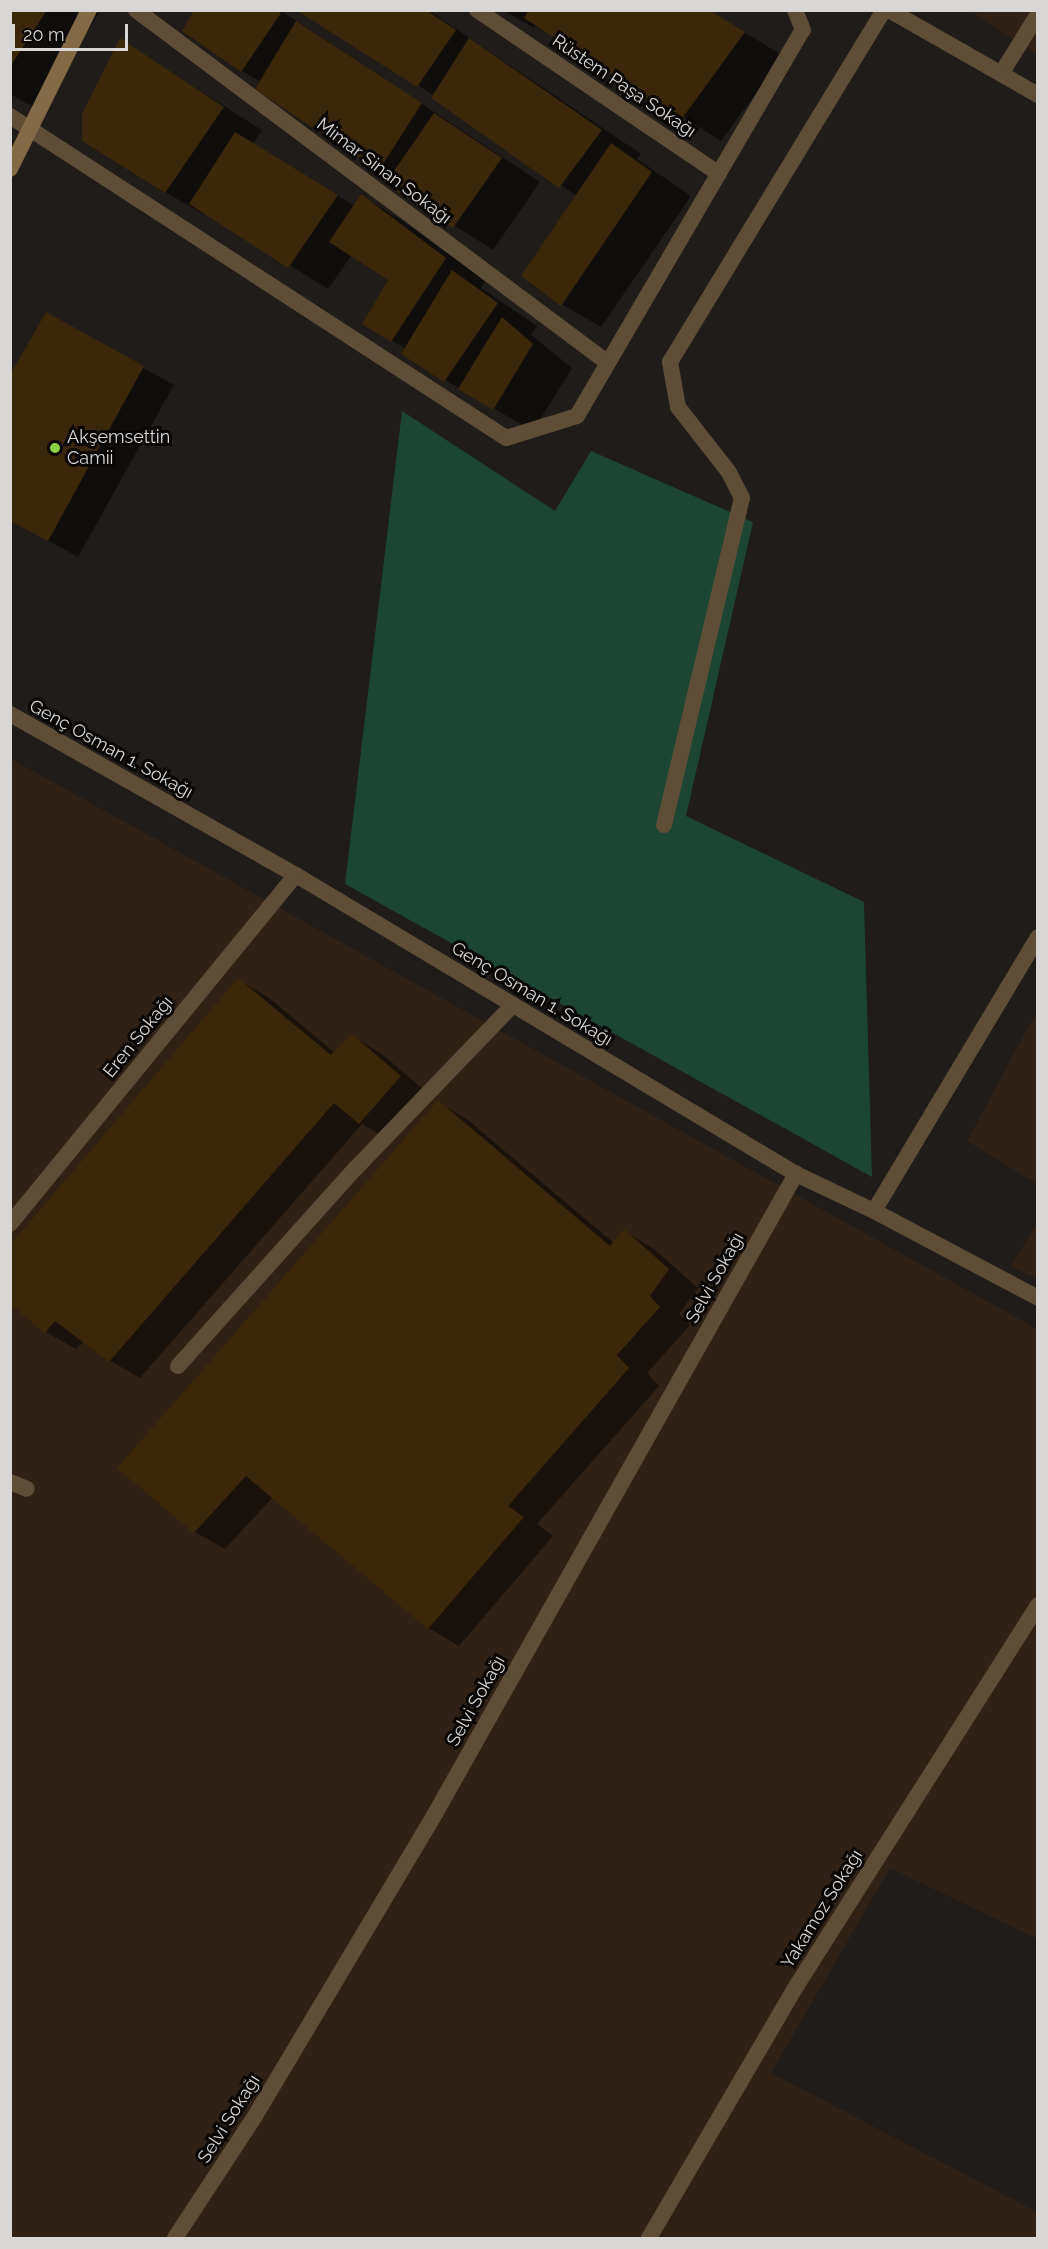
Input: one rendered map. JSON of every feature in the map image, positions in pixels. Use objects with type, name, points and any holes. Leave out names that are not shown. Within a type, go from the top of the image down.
[{"type":"main road","points":[[10,169],[89,10]]},
{"type":"street","name":"Mimar Sinan Sokağı","points":[[136,10],[608,363]]},
{"type":"street","name":"Rüstem Paşa Sokağı","points":[[477,10],[719,174]]},
{"type":"street","points":[[10,116],[507,438],[577,416],[803,30],[795,10]]},
{"type":"street","points":[[664,825],[742,498],[728,471],[678,407],[670,362],[884,10]]},
{"type":"street","points":[[889,10],[1038,95]]},
{"type":"street","points":[[1000,74],[1038,14]]},
{"type":"street","name":"Genç Osman 1. Sokağı","points":[[10,714],[296,875],[796,1174],[874,1211],[1038,1298]]},
{"type":"street","name":"Eren Sokağı","points":[[10,1224],[296,875]]},
{"type":"street","points":[[874,1211],[1038,937]]},
{"type":"street","points":[[178,1366],[355,1169],[513,1005]]},
{"type":"street","name":"Selvi Sokağı","points":[[175,2238],[255,2116],[436,1812],[796,1174]]},
{"type":"street","points":[[10,1482],[27,1489]]},
{"type":"street","name":"Yakamoz Sokağı","points":[[649,2238],[797,1985],[1038,1605]]},
{"type":"shaded area","points":[[971,11],[1037,11],[1037,55]]},
{"type":"shaded area","points":[[10,758],[1037,1329],[1037,1939],[890,1868],[771,2073],[1037,2212],[1037,2238],[11,2238]]},
{"type":"shaded area","points":[[1037,1011],[1038,1184],[967,1141]]},
{"type":"shaded area","points":[[1037,1223],[1038,1279],[1011,1266]]},
{"type":"green space","points":[[402,411],[555,511],[591,451],[753,522],[686,816],[864,902],[872,1177],[345,884]]},
{"type":"building","points":[[10,10],[47,10],[10,67]]},
{"type":"building","points":[[194,10],[278,10],[281,13],[241,72],[182,31]]},
{"type":"building","points":[[296,10],[426,10],[456,30],[417,87]]},
{"type":"building","points":[[529,10],[709,10],[745,32],[681,120],[524,18]]},
{"type":"building","points":[[296,21],[422,103],[378,172],[255,89]]},
{"type":"building","points":[[120,38],[224,107],[165,193],[82,141],[82,114]]},
{"type":"building","points":[[469,38],[602,130],[559,188],[431,98]]},
{"type":"building","points":[[434,113],[502,158],[453,228],[385,184]]},
{"type":"building","points":[[235,132],[338,195],[288,268],[189,204]]},
{"type":"building","points":[[611,143],[652,172],[561,306],[521,276]]},
{"type":"building","points":[[361,194],[446,258],[391,342],[362,324],[388,280],[329,242]]},
{"type":"building","points":[[452,270],[498,303],[444,382],[401,354]]},
{"type":"building","name":"Akşemsettin Camii","points":[[46,312],[144,366],[48,541],[10,521],[10,375]]},
{"type":"building","points":[[502,317],[533,344],[493,410],[458,389]]},
{"type":"building","points":[[238,978],[331,1055],[352,1034],[401,1076],[359,1124],[334,1103],[109,1362],[55,1321],[45,1333],[10,1304],[10,1245]]},
{"type":"building","points":[[438,1100],[610,1246],[624,1229],[669,1269],[650,1296],[660,1307],[617,1355],[629,1368],[508,1506],[524,1517],[428,1629],[246,1476],[194,1533],[117,1468]]},
{"type":"place","name":"Akşemsettin Camii","points":[[55,448]]}]
